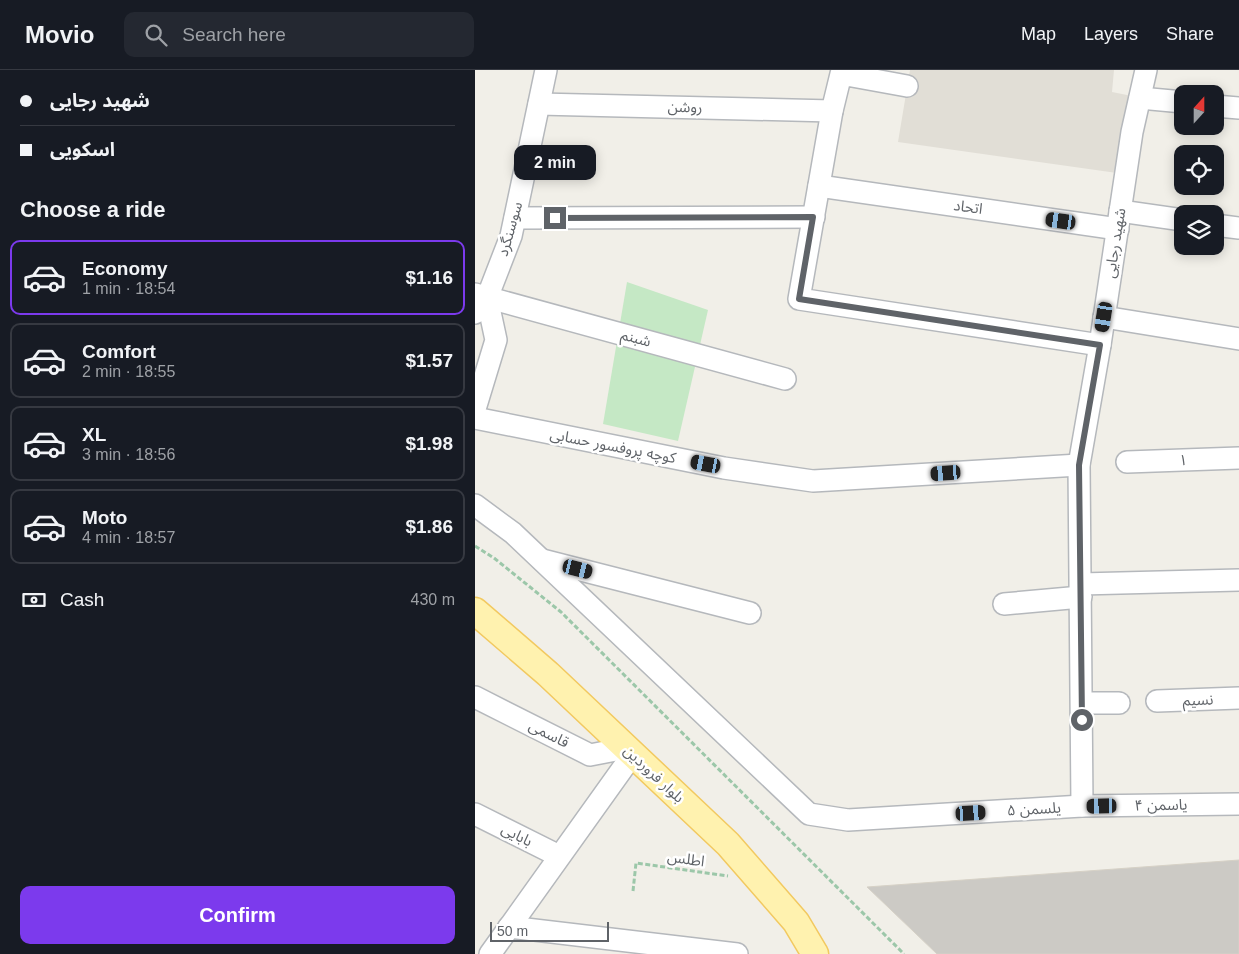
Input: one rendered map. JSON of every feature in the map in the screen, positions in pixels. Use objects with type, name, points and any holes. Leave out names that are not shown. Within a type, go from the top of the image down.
[{"type":"main road","name":"بلوار فروردین","points":[[475,611],[548,674],[728,844],[796,922],[815,954]]},
{"type":"street","name":"سوسنگرد","points":[[479,301],[511,236],[546,70]]},
{"type":"street","name":"شهید رجایی","points":[[1082,806],[1079,465],[1100,345],[1132,132],[1146,70]]},
{"type":"street","points":[[907,86],[841,74],[832,111],[799,299],[1100,345]]},
{"type":"street","points":[[1140,98],[1174,101]]},
{"type":"street","name":"روشن","points":[[539,104],[832,111]]},
{"type":"street","points":[[1224,107],[1239,108]]},
{"type":"street","name":"اتحاد","points":[[819,186],[1119,220],[1174,220]]},
{"type":"street","points":[[515,218],[813,217]]},
{"type":"street","points":[[1224,226],[1239,228]]},
{"type":"street","points":[[475,409],[496,340],[479,301]]},
{"type":"street","name":"شبنم","points":[[479,301],[785,379]]},
{"type":"street","points":[[1104,317],[1239,339]]},
{"type":"street","name":"کوچه پروفسور حسابی","points":[[475,418],[724,468],[813,481],[1079,465]]},
{"type":"street","name":"۱","points":[[1127,462],[1239,458]]},
{"type":"street","name":"یلسمن ۵","points":[[475,505],[513,533],[809,814],[848,820],[1082,806]]},
{"type":"street","points":[[540,559],[750,613]]},
{"type":"street","points":[[1004,604],[1081,590],[1239,580]]},
{"type":"street","name":"قاسمی","points":[[475,698],[590,755],[629,751]]},
{"type":"street","name":"نسیم","points":[[1157,701],[1239,698]]},
{"type":"street","points":[[1082,703],[1119,703]]},
{"type":"street","points":[[485,950],[509,927],[629,751]]},
{"type":"street","name":"یاسمن ۴","points":[[1082,806],[1239,804]]},
{"type":"street","name":"بابایی","points":[[475,814],[559,856]]},
{"type":"street","points":[[509,927],[737,954]]},
{"type":"path","points":[[475,546],[494,558],[561,612],[904,954]]},
{"type":"path","name":"اطلس","points":[[633,891],[636,863],[760,881]]},
{"type":"shaded area","points":[[910,70],[1114,70],[1112,92],[1132,96],[1117,173],[898,142]]},
{"type":"green space","points":[[627,282],[708,310],[678,441],[603,424]]},
{"type":"building","points":[[1239,860],[1239,954],[937,954],[867,887]]},
{"type":"route","points":[[555,218],[813,217],[799,299],[1100,345],[1079,465],[1082,720]]}]
